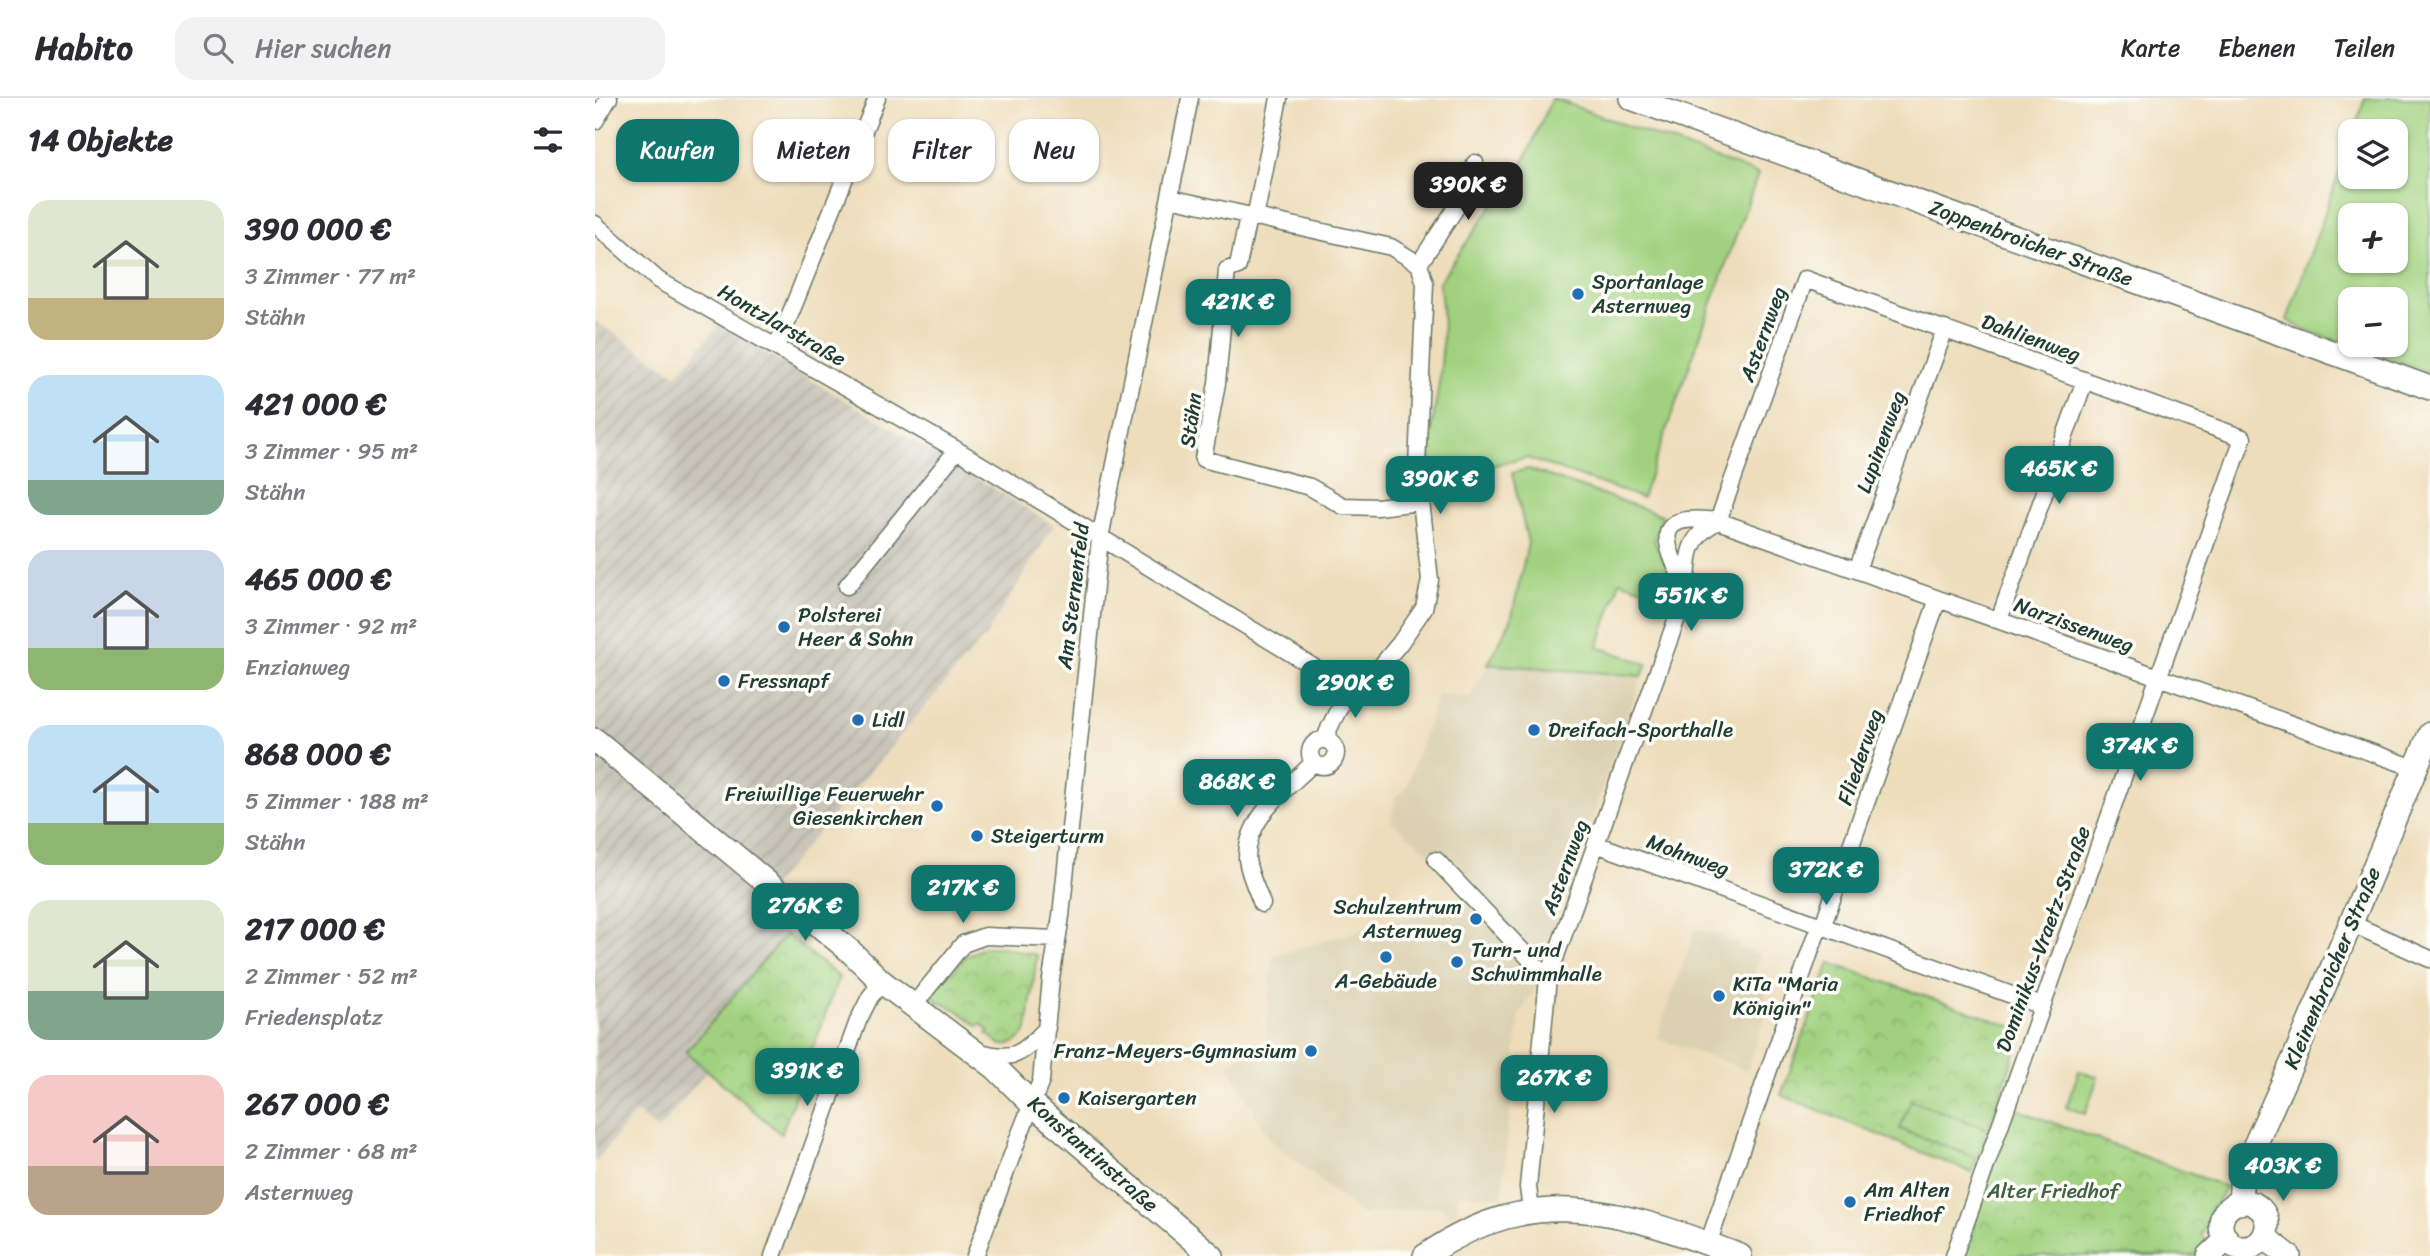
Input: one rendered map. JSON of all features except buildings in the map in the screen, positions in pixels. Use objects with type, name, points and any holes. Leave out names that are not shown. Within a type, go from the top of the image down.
[{"type":"main road","name":"Zoppenbroicher Straße","points":[[1631,98],[2430,388]]},
{"type":"main road","name":"Kleinenbroicher Straße","points":[[2240,1203],[2242,1174],[2430,734]]},
{"type":"main road","name":"Konstantinstraße","points":[[595,740],[850,951],[882,982],[1007,1078],[1033,1104],[1212,1256]]},
{"type":"main road","points":[[2240,1203],[2253,1204],[2263,1212],[2267,1225],[2263,1237],[2249,1247],[2237,1246],[2227,1239],[2222,1219],[2228,1209],[2240,1203]]},
{"type":"main road","points":[[1425,1256],[1484,1225],[1531,1211],[1594,1211],[1647,1222],[1740,1256]]},
{"type":"main road","points":[[2263,1237],[2289,1256]]},
{"type":"main road","points":[[2209,1256],[2227,1239]]},
{"type":"street","points":[[595,121],[609,98]]},
{"type":"street","points":[[777,347],[877,98]]},
{"type":"street","name":"Am Sternenfeld","points":[[975,1256],[1041,1082],[1100,538],[1190,98]]},
{"type":"street","points":[[1251,217],[1279,98]]},
{"type":"street","points":[[1419,264],[1471,185],[1475,163]]},
{"type":"street","points":[[1100,538],[1348,688],[1366,684],[1401,643],[1424,608],[1430,580],[1420,502],[1418,428],[1425,283],[1419,264],[1391,247],[1170,198]]},
{"type":"street","name":"Stähn","points":[[1251,217],[1238,266],[1227,270],[1217,383],[1203,459],[1310,487],[1343,506],[1377,508],[1420,502]]},
{"type":"street","name":"Hontzlarstraße","points":[[595,224],[658,280],[957,450],[1100,538]]},
{"type":"street","name":"Dahlienweg","points":[[1805,279],[2243,438]]},
{"type":"street","name":"Asternweg","points":[[1531,1211],[1528,1186],[1548,978],[1687,590],[1688,556],[1695,538],[1706,527],[1718,522],[1805,279]]},
{"type":"street","name":"Lupinenweg","points":[[1857,570],[1945,329]]},
{"type":"street","points":[[1999,620],[2085,380]]},
{"type":"street","name":"Dominikus-Vraetz-Straße","points":[[1954,1256],[2243,438]]},
{"type":"street","points":[[847,586],[957,450]]},
{"type":"street","points":[[1687,590],[1668,545],[1667,535],[1671,526],[1677,521],[1698,519],[1718,522]]},
{"type":"street","name":"Narzissenweg","points":[[1718,522],[2415,768]]},
{"type":"street","name":"Fliederweg","points":[[1709,1244],[1816,935],[1823,925],[1938,600]]},
{"type":"street","points":[[1262,904],[1247,860],[1250,834],[1264,811],[1313,763],[1309,756],[1310,747],[1317,741],[1325,740],[1328,727],[1341,708],[1348,688]]},
{"type":"street","name":"Mohnweg","points":[[1596,844],[2042,1006]]},
{"type":"street","points":[[1436,860],[1548,978]]},
{"type":"street","points":[[2350,923],[2430,959]]},
{"type":"street","points":[[913,1006],[963,944],[985,936],[1056,939]]},
{"type":"street","points":[[773,1256],[858,1021],[870,997],[882,982]]},
{"type":"street","name":"Konstantinstraße","points":[[974,1051],[998,1057],[1014,1056],[1047,1028]]},
{"type":"shaded area","points":[[595,321],[677,375],[719,325],[1054,525],[986,635],[767,892],[798,917],[686,1052],[707,1071],[658,1130],[636,1112],[595,1162]]},
{"type":"shaded area","name":"Schulzentrum Asternweg","points":[[1488,664],[1642,676],[1548,942],[1536,987],[1519,1015],[1502,1197],[1459,1194],[1457,1212],[1450,1214],[1441,1206],[1361,1214],[1270,1140],[1228,1064],[1265,1045],[1273,956],[1472,897],[1444,864],[1391,822],[1395,797],[1405,790],[1438,695],[1470,698]]},
{"type":"shaded area","name":"KiTa \"Maria Königin\"","points":[[1696,928],[1738,943],[1737,947],[1760,955],[1752,979],[1770,986],[1762,1006],[1765,1017],[1747,1070],[1656,1038]]},
{"type":"green space","name":"Sportanlage Asternweg","points":[[1552,98],[1758,174],[1642,498],[1527,458],[1432,481],[1430,447],[1443,336],[1439,282],[1527,155]]},
{"type":"green space","points":[[2365,98],[2430,98],[2430,372],[2385,357],[2408,357],[2408,287],[2338,287],[2338,341],[2304,330],[2287,320],[2338,176],[2338,189],[2408,189],[2408,119],[2358,119]]},
{"type":"green space","points":[[1528,469],[1662,515],[1654,540],[1673,581],[1669,598],[1620,581],[1598,647],[1647,664],[1642,676],[1488,664],[1511,620],[1528,543],[1512,473]]},
{"type":"green space","points":[[786,934],[839,977],[781,1134],[686,1052]]},
{"type":"green space","points":[[984,947],[1002,947],[1037,955],[1027,1030],[1013,1043],[1001,1045],[987,1034],[989,1031],[981,1024],[978,1026],[957,1010],[937,1001],[932,994],[942,974],[949,976],[965,957]]},
{"type":"green space","points":[[1830,963],[2023,1030],[1988,1129],[1911,1100],[1900,1129],[1977,1158],[1972,1173],[1781,1095]]},
{"type":"green space","points":[[2079,1071],[2098,1077],[2085,1114],[2066,1107]]},
{"type":"green space","points":[[1889,1098],[1911,1100],[1988,1129],[1977,1158],[1900,1129]]},
{"type":"green space","name":"Alter Friedhof","points":[[2011,1107],[2226,1187],[2201,1235],[2208,1241],[2196,1256],[1964,1256]]},
{"type":"place","name":"Sportanlage Asternweg","points":[[1578,294]]},
{"type":"place","name":"Polsterei Heer & Sohn","points":[[784,627]]},
{"type":"place","name":"Fressnapf","points":[[724,681]]},
{"type":"place","name":"Lidl","points":[[858,720]]},
{"type":"place","name":"Dreifach-Sporthalle","points":[[1534,730]]},
{"type":"place","name":"Freiwillige Feuerwehr Giesenkirchen","points":[[937,806]]},
{"type":"place","name":"Steigerturm","points":[[977,836]]},
{"type":"place","name":"Schulzentrum Asternweg","points":[[1476,919]]},
{"type":"place","name":"A-Gebäude","points":[[1386,957]]},
{"type":"place","name":"Turn- und Schwimmhalle","points":[[1457,962]]},
{"type":"place","name":"KiTa \"Maria Königin\"","points":[[1719,996]]},
{"type":"place","name":"Franz-Meyers-Gymnasium","points":[[1311,1051]]},
{"type":"place","name":"Kaisergarten","points":[[1064,1098]]},
{"type":"place","name":"Am Alten Friedhof","points":[[1850,1202]]}]
